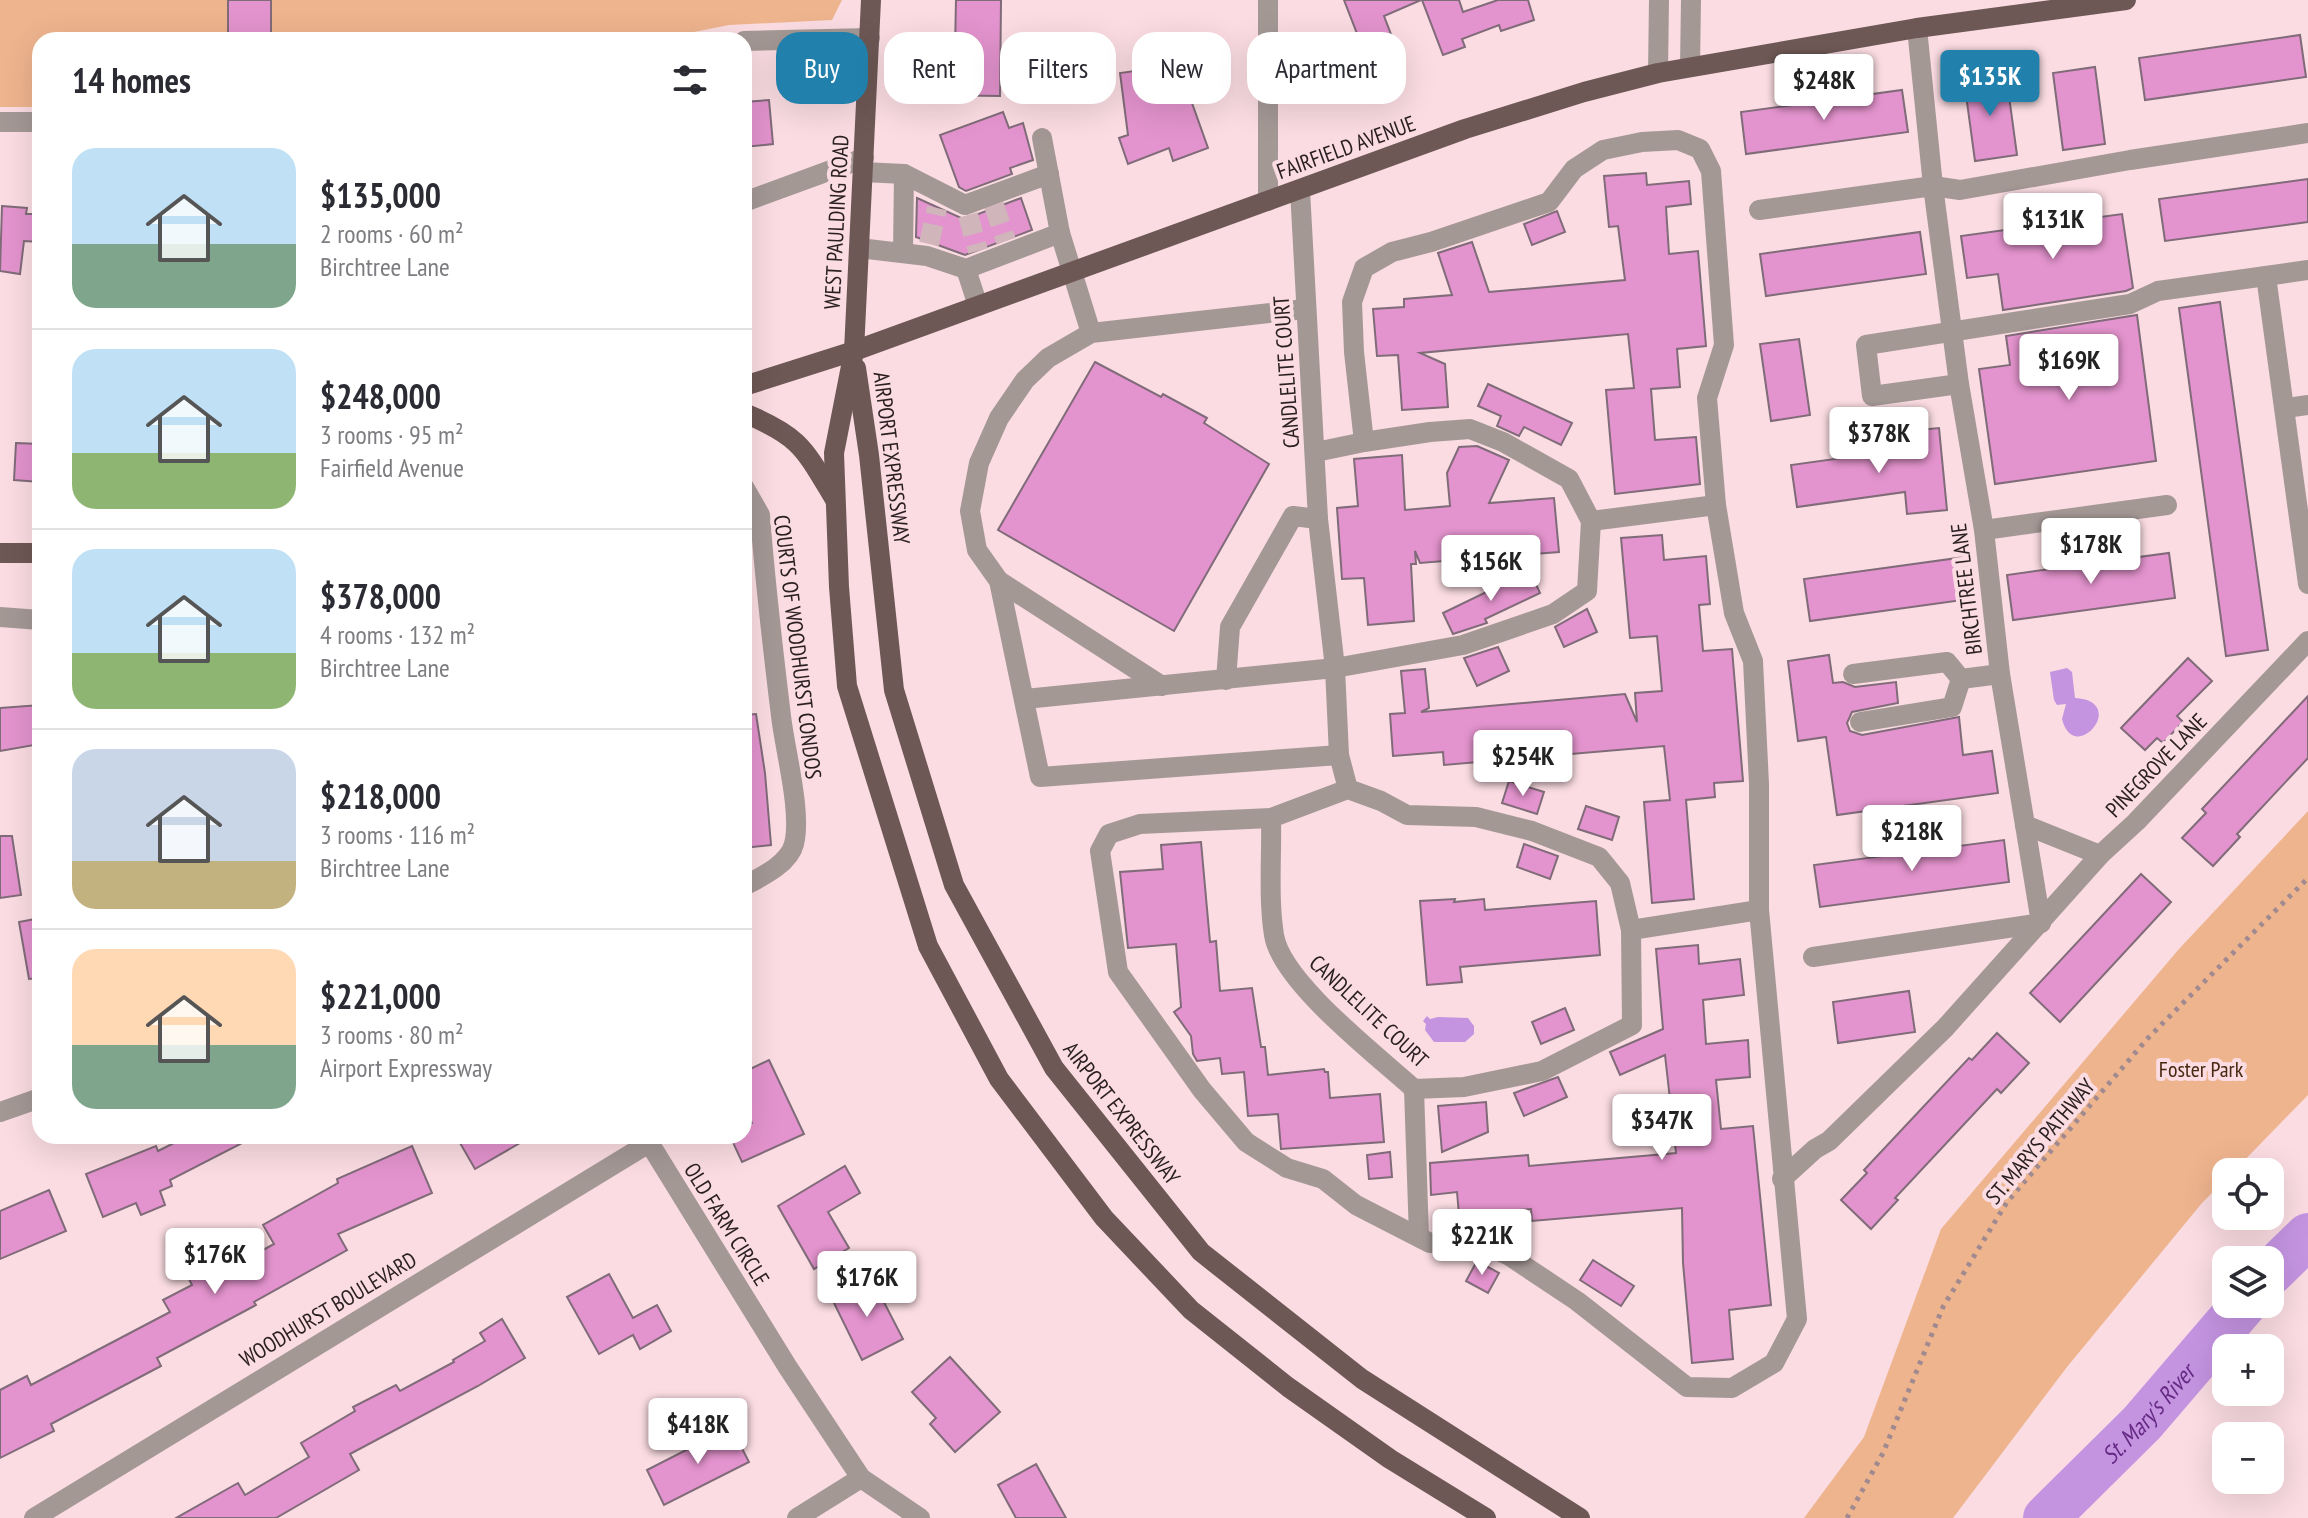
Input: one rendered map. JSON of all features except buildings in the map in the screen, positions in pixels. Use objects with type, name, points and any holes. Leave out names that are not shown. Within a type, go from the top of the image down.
[{"type":"main road","name":"WEST PAULDING ROAD","points":[[854,351],[871,0]]},
{"type":"main road","name":"FAIRFIELD AVENUE","points":[[752,383],[854,351],[1465,129],[1658,73],[1917,28],[2071,4],[2126,0]]},
{"type":"main road","name":"AIRPORT EXPRESSWAY","points":[[854,351],[834,453],[847,686],[928,946],[999,1079],[1104,1218],[1191,1310],[1288,1387],[1390,1459],[1486,1518]]},
{"type":"main road","name":"AIRPORT EXPRESSWAY","points":[[854,351],[869,455],[894,690],[954,885],[1054,1068],[1201,1252],[1362,1379],[1580,1518]]},
{"type":"main road","points":[[752,416],[773,425],[805,449],[836,500]]},
{"type":"main road","points":[[0,553],[32,553]]},
{"type":"street","points":[[1268,0],[1268,201]]},
{"type":"street","points":[[1658,73],[1659,0]]},
{"type":"street","points":[[1690,67],[1691,0]]},
{"type":"street","name":"BIRCHTREE LANE","points":[[1917,28],[1933,186],[1959,384],[1984,530],[2000,674],[2041,923]]},
{"type":"street","points":[[752,41],[870,38]]},
{"type":"street","points":[[0,122],[32,122]]},
{"type":"street","points":[[1759,210],[1933,186],[1960,190],[2308,133]]},
{"type":"street","points":[[1042,138],[1060,233],[1091,333]]},
{"type":"street","points":[[1348,789],[1271,818],[1140,824],[1109,834],[1100,851],[1118,972],[1202,1090],[1246,1142],[1287,1168],[1323,1179],[1356,1205],[1430,1243],[1483,1244],[1508,1255],[1577,1301],[1687,1387],[1732,1388],[1774,1363],[1797,1319],[1759,910],[1759,784],[1753,661],[1734,613],[1716,505],[1707,398],[1724,345],[1711,171],[1700,149],[1678,140],[1642,142],[1603,150],[1574,169],[1549,202],[1392,252],[1364,268],[1352,302],[1364,442]]},
{"type":"street","points":[[752,200],[863,165],[904,174],[939,201],[967,210],[1049,174]]},
{"type":"street","points":[[903,252],[904,174]]},
{"type":"street","name":"CANDLELITE COURT","points":[[1271,818],[1274,938],[1290,972],[1414,1089],[1464,1087],[1542,1071],[1632,1025],[1631,930],[1620,883],[1599,857],[1532,831],[1476,817],[1407,815],[1348,789],[1339,755],[1335,668],[1318,519],[1300,190]]},
{"type":"street","points":[[859,248],[903,252],[928,250],[975,261],[1007,246],[1060,233]]},
{"type":"street","points":[[975,261],[978,306]]},
{"type":"street","points":[[1959,384],[1872,396],[1866,345],[2130,304],[2158,291],[2308,270]]},
{"type":"street","points":[[2266,276],[2308,584]]},
{"type":"street","points":[[1162,686],[999,581],[977,550],[970,511],[979,463],[999,418],[1025,380],[1048,358],[1091,333],[1305,309]]},
{"type":"street","points":[[2286,408],[2308,405]]},
{"type":"street","points":[[1025,699],[1335,668],[1463,645],[1553,614],[1587,591],[1591,521],[1569,479],[1483,432],[1460,428],[1316,452]]},
{"type":"street","name":"COURTS OF WOODHURST CONDOS","points":[[752,501],[760,515],[781,717],[797,824],[794,847],[785,858],[752,882]]},
{"type":"street","points":[[1591,521],[1716,505]]},
{"type":"street","points":[[1984,530],[2167,505]]},
{"type":"street","points":[[1226,680],[1230,627],[1293,516],[1318,519]]},
{"type":"street","points":[[999,581],[1040,777],[1339,755]]},
{"type":"street","points":[[0,617],[32,619]]},
{"type":"street","name":"PINEGROVE LANE","points":[[1782,1179],[1815,1149],[1829,1141],[1945,1028],[2100,855],[2136,822],[2308,641]]},
{"type":"street","points":[[1853,674],[1947,662],[1961,679]]},
{"type":"street","points":[[1961,679],[2000,674]]},
{"type":"street","points":[[1860,722],[1952,707],[1961,679]]},
{"type":"street","points":[[2025,825],[2100,855]]},
{"type":"street","points":[[1631,930],[1759,910]]},
{"type":"street","points":[[1813,957],[2041,923]]},
{"type":"street","points":[[1414,1089],[1419,1237]]},
{"type":"street","points":[[0,1112],[32,1101]]},
{"type":"street","name":"WOODHURST BOULEVARD","points":[[34,1518],[640,1144]]},
{"type":"street","name":"OLD FARM CIRCLE","points":[[649,1144],[787,1366],[861,1478],[920,1518]]},
{"type":"street","points":[[797,1518],[861,1478]]},
{"type":"path","name":"ST. MARYS PATHWAY","points":[[1847,1518],[1883,1453],[1943,1307],[2007,1202],[2148,1038],[2308,878]]},
{"type":"green space","points":[[0,0],[842,0],[832,20],[729,25],[694,32],[32,32],[32,107],[0,107]]},
{"type":"green space","name":"Foster Park","points":[[2308,811],[2308,1095],[2247,1158],[2212,1158],[2212,1193],[2067,1367],[1953,1518],[1804,1518],[1864,1437],[1941,1229],[2179,949]]},
{"type":"shaded area","points":[[2067,668],[2072,672],[2075,698],[2091,702],[2098,709],[2094,728],[2077,736],[2068,732],[2062,719],[2066,704],[2057,705],[2054,700],[2050,672]]},
{"type":"shaded area","points":[[1427,1016],[1430,1019],[1468,1018],[1474,1026],[1474,1034],[1465,1042],[1434,1042],[1425,1030],[1423,1021]]},
{"type":"waterway","name":"St. Mary's River","points":[[2284,1259],[2308,1236]]},
{"type":"waterway","name":"St. Mary's River","points":[[2046,1518],[2142,1423],[2232,1318]]},
{"type":"tunnel","points":[[994,205],[1006,241]]},
{"type":"tunnel","points":[[929,244],[937,208]]},
{"type":"tunnel","points":[[968,215],[978,251]]}]
